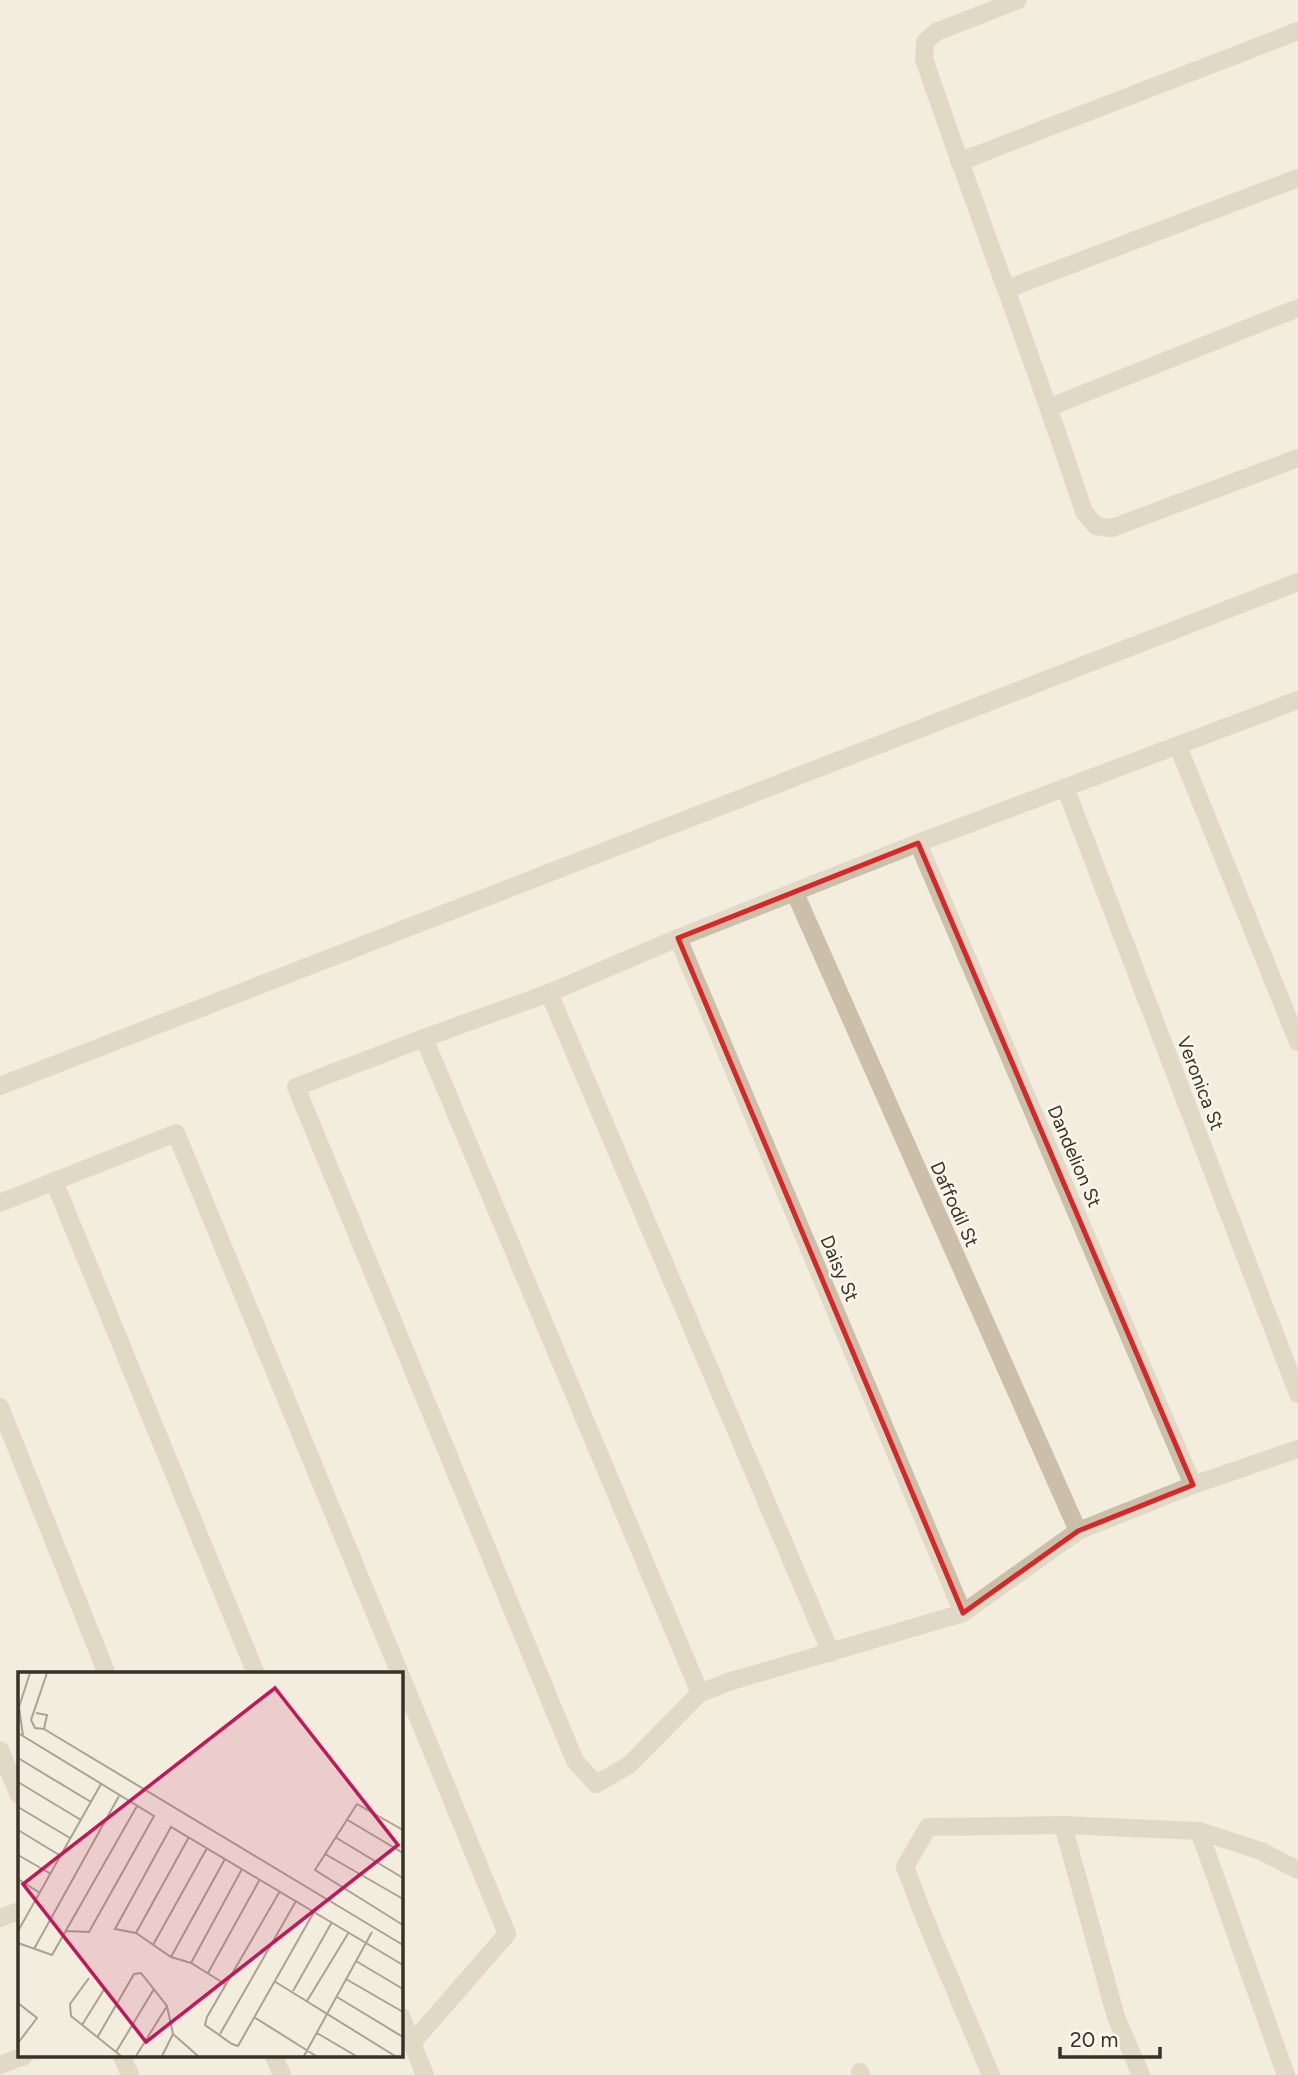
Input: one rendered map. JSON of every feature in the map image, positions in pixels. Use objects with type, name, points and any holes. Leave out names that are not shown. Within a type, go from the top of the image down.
[{"type":"street","points":[[1018,0],[936,32],[925,43],[924,59],[959,162],[1050,407],[1084,512],[1096,526],[1112,527],[1298,458]]},
{"type":"street","points":[[959,162],[1298,31]]},
{"type":"street","points":[[1007,289],[1298,178]]},
{"type":"street","points":[[1050,407],[1298,308]]},
{"type":"street","points":[[0,1086],[1298,582]]},
{"type":"street","points":[[1298,700],[918,843],[678,938],[549,993],[296,1087],[575,1761],[596,1784],[629,1765],[700,1693],[728,1682],[963,1613],[1077,1531],[1193,1485],[1298,1449]]},
{"type":"street","points":[[1178,746],[1298,1042]]},
{"type":"street","name":"Veronica St","points":[[1066,787],[1298,1394]]},
{"type":"street","name":"Dandelion St","points":[[918,843],[1193,1485]]},
{"type":"street","name":"Daffodil St","points":[[795,893],[1077,1531]]},
{"type":"street","name":"Daisy St","points":[[678,938],[963,1613]]},
{"type":"street","points":[[549,993],[831,1653]]},
{"type":"street","points":[[424,1038],[700,1693]]},
{"type":"street","points":[[0,1203],[176,1133],[399,1672]]},
{"type":"street","points":[[54,1181],[255,1672]]},
{"type":"street","points":[[0,1407],[106,1672]]},
{"type":"street","points":[[402,1680],[508,1934],[412,2043]]},
{"type":"street","points":[[0,1750],[4,1769],[18,1793]]},
{"type":"street","points":[[1063,1825],[1116,2017],[1141,2075]]},
{"type":"street","points":[[991,2075],[905,1867],[928,1827],[1063,1825],[1199,1831],[1261,1851],[1298,1870]]},
{"type":"street","points":[[1199,1831],[1286,2075]]},
{"type":"street","points":[[0,1918],[18,1911]]},
{"type":"street","points":[[402,2019],[425,2075]]},
{"type":"street","points":[[0,2065],[19,2058]]},
{"type":"street","points":[[123,2058],[130,2075]]},
{"type":"street","points":[[275,2058],[282,2075]]},
{"type":"highlighted area","points":[[918,843],[1193,1485],[1078,1531],[963,1613],[678,938]]}]
